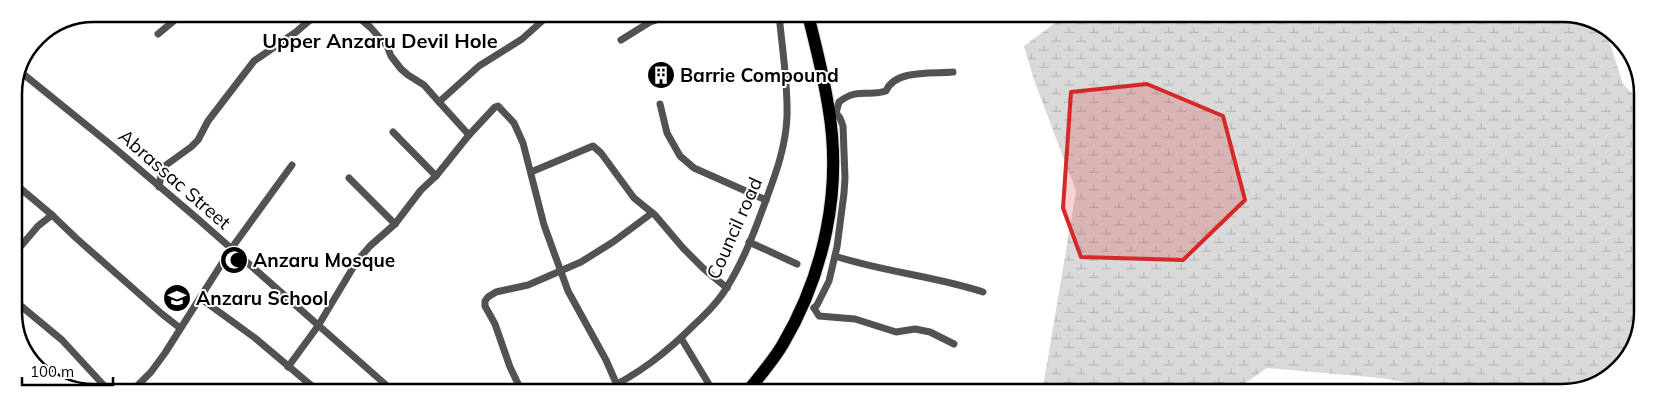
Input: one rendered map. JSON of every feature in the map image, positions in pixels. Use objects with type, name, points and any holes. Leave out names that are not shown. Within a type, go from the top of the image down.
[{"type":"highway","points":[[753,384],[782,346],[803,307],[824,244],[832,201],[834,166],[829,112],[810,23]]},
{"type":"highway","points":[[760,384],[788,349],[811,308],[830,245],[838,201],[839,165],[835,113],[815,23]]},
{"type":"street","points":[[158,34],[171,23]]},
{"type":"street","points":[[160,186],[161,175],[166,165],[198,140],[208,121],[254,61],[306,23]]},
{"type":"street","points":[[365,23],[387,46],[400,69],[424,84],[469,135]]},
{"type":"street","points":[[439,102],[479,66],[522,39],[540,23]]},
{"type":"street","points":[[621,40],[648,23]]},
{"type":"street","name":"Council road","points":[[619,384],[635,375],[659,357],[710,310],[727,288],[739,266],[783,152],[787,117],[780,23]]},
{"type":"street","points":[[953,72],[898,77],[886,90],[872,93],[861,92],[847,96],[839,102],[835,113],[844,126],[845,178],[835,256],[829,281],[817,305],[811,308],[819,316],[855,318],[896,332],[915,329],[930,332],[954,344]]},
{"type":"street","name":"Abrassac Street","points":[[25,76],[160,186],[385,384]]},
{"type":"street","points":[[660,104],[667,133],[680,156],[694,168],[766,200]]},
{"type":"street","points":[[288,367],[318,326],[357,261],[370,246],[395,224],[421,190],[436,176],[469,135],[498,106],[514,124],[524,143],[544,225],[568,291],[606,360],[617,384]]},
{"type":"street","points":[[393,132],[436,176]]},
{"type":"street","points":[[531,172],[593,146],[601,153],[634,198],[652,213],[704,269],[727,288]]},
{"type":"street","points":[[139,384],[165,353],[231,249],[292,165]]},
{"type":"street","points":[[349,178],[395,224]]},
{"type":"street","points":[[23,190],[180,328]]},
{"type":"street","points":[[518,384],[495,324],[485,306],[488,297],[496,292],[528,285],[581,262],[613,242],[652,213]]},
{"type":"street","points":[[23,244],[38,226],[52,214]]},
{"type":"street","points":[[749,242],[797,264]]},
{"type":"street","points":[[835,256],[854,262],[957,283],[983,292]]},
{"type":"street","points":[[200,298],[255,338],[310,384]]},
{"type":"street","points":[[23,308],[62,340],[103,384]]},
{"type":"street","points":[[681,338],[709,384]]},
{"type":"highlighted area","points":[[1147,84],[1223,116],[1245,200],[1183,260],[1081,257],[1063,208],[1071,92]]},
{"type":"green space","points":[[1055,23],[1561,23],[1589,28],[1609,41],[1623,84],[1634,95],[1634,312],[1628,340],[1616,360],[1609,367],[1589,379],[1566,384],[1415,384],[1381,378],[1267,368],[1244,384],[1044,384],[1076,191],[1034,80],[1024,46]]},
{"type":"place","name":"Barrie Compound","points":[[661,75]]},
{"type":"place","name":"Anzaru Mosque","points":[[234,260]]},
{"type":"place","name":"Anzaru School","points":[[177,298]]},
{"type":"district","name":"Upper Anzaru Devil Hole","points":[[380,41]]}]
